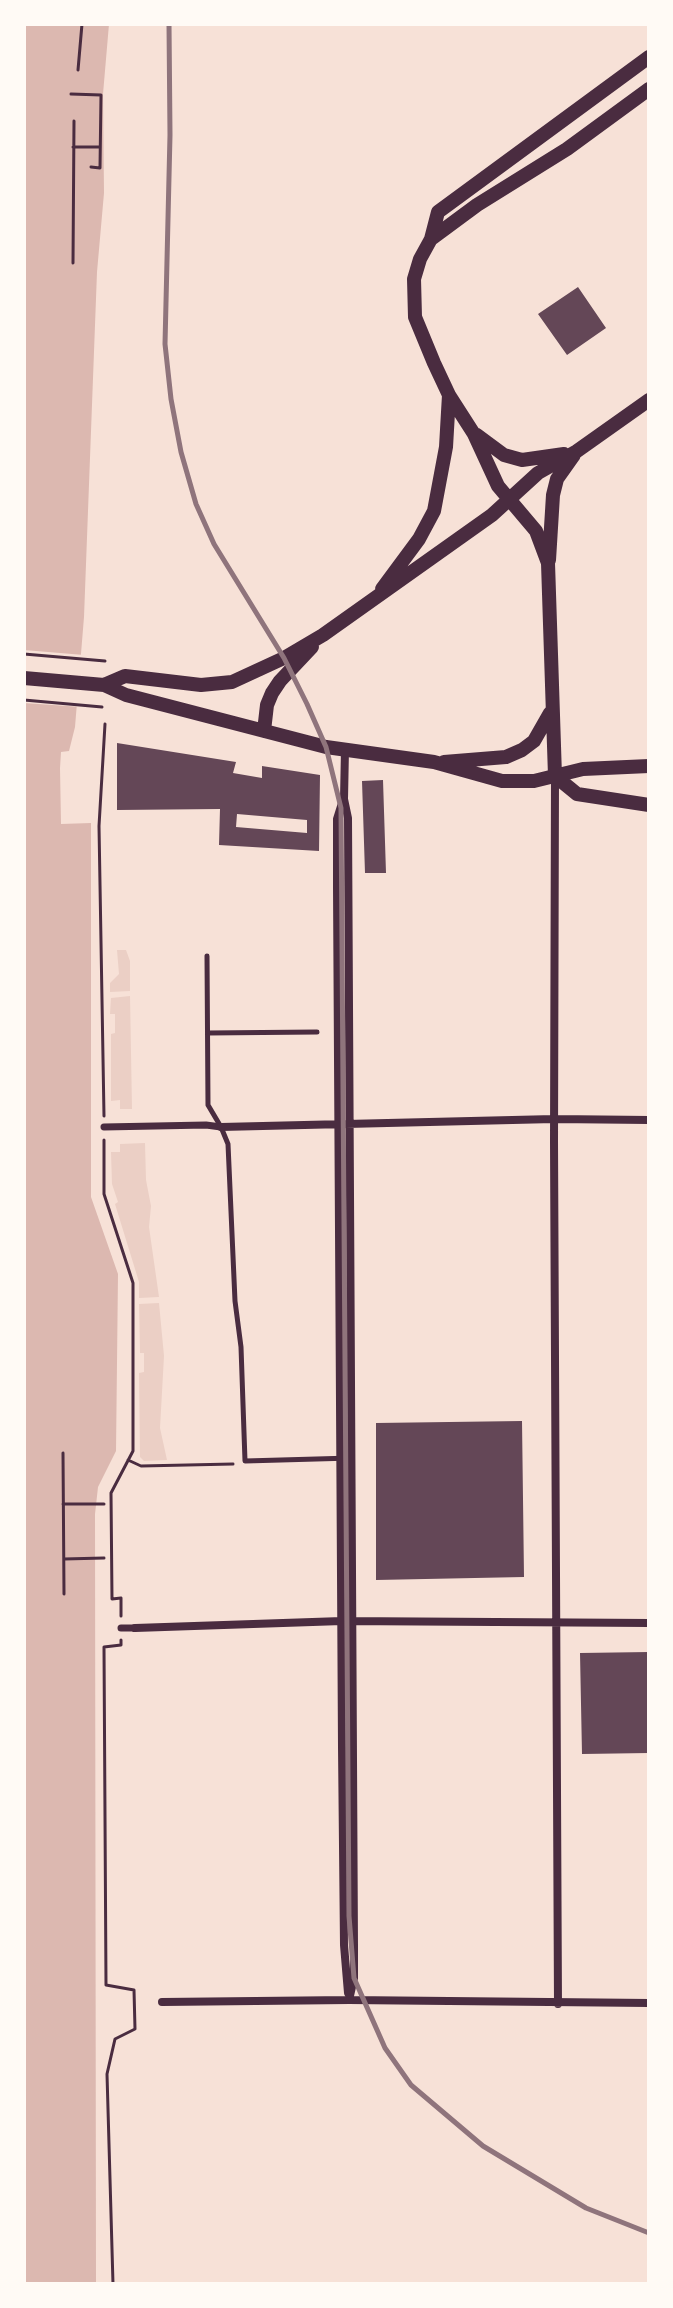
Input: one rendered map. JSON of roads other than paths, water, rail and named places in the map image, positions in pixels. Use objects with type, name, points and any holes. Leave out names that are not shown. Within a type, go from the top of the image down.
[{"type":"main road","points":[[548,563],[536,531],[498,486],[474,434],[449,395],[415,317],[414,279],[431,239],[438,212],[649,57]]},
{"type":"main road","points":[[431,239],[477,205],[567,149],[649,89]]},
{"type":"main road","points":[[377,595],[419,539],[434,511],[446,447],[449,395]]},
{"type":"main road","points":[[104,685],[125,676],[201,685],[232,682],[284,658],[323,635],[492,515],[538,473],[577,451],[649,400]]},
{"type":"main road","points":[[474,434],[504,455],[522,460],[577,451]]},
{"type":"main road","points":[[577,451],[557,479],[548,563],[555,776],[577,794],[649,805]]},
{"type":"main road","points":[[264,731],[267,705],[272,693],[323,635]]},
{"type":"main road","points":[[24,678],[104,685],[126,695],[264,731],[345,749],[434,762],[502,781],[534,781],[583,769],[649,766]]},
{"type":"main road","points":[[434,762],[506,757],[522,750],[534,741],[551,709]]},
{"type":"street","points":[[345,749],[353,1621],[354,1978],[349,2000]]},
{"type":"street","points":[[555,776],[558,2004]]},
{"type":"street","points":[[344,799],[337,819],[344,1945],[349,2000]]},
{"type":"street","points":[[104,1127],[649,1120]]},
{"type":"street","points":[[121,1628],[342,1621],[649,1623]]},
{"type":"street","points":[[162,2002],[649,2003]]},
{"type":"lane","points":[[207,956],[208,1105],[228,1144],[245,1461],[352,1458]]},
{"type":"lane","points":[[208,1033],[317,1032]]},
{"type":"railway","points":[[169,24],[165,344],[181,452],[196,504],[214,544],[284,658],[307,704],[326,747],[341,808],[349,1916],[354,1978],[385,2048],[411,2085],[483,2146],[586,2208],[649,2233]]}]
